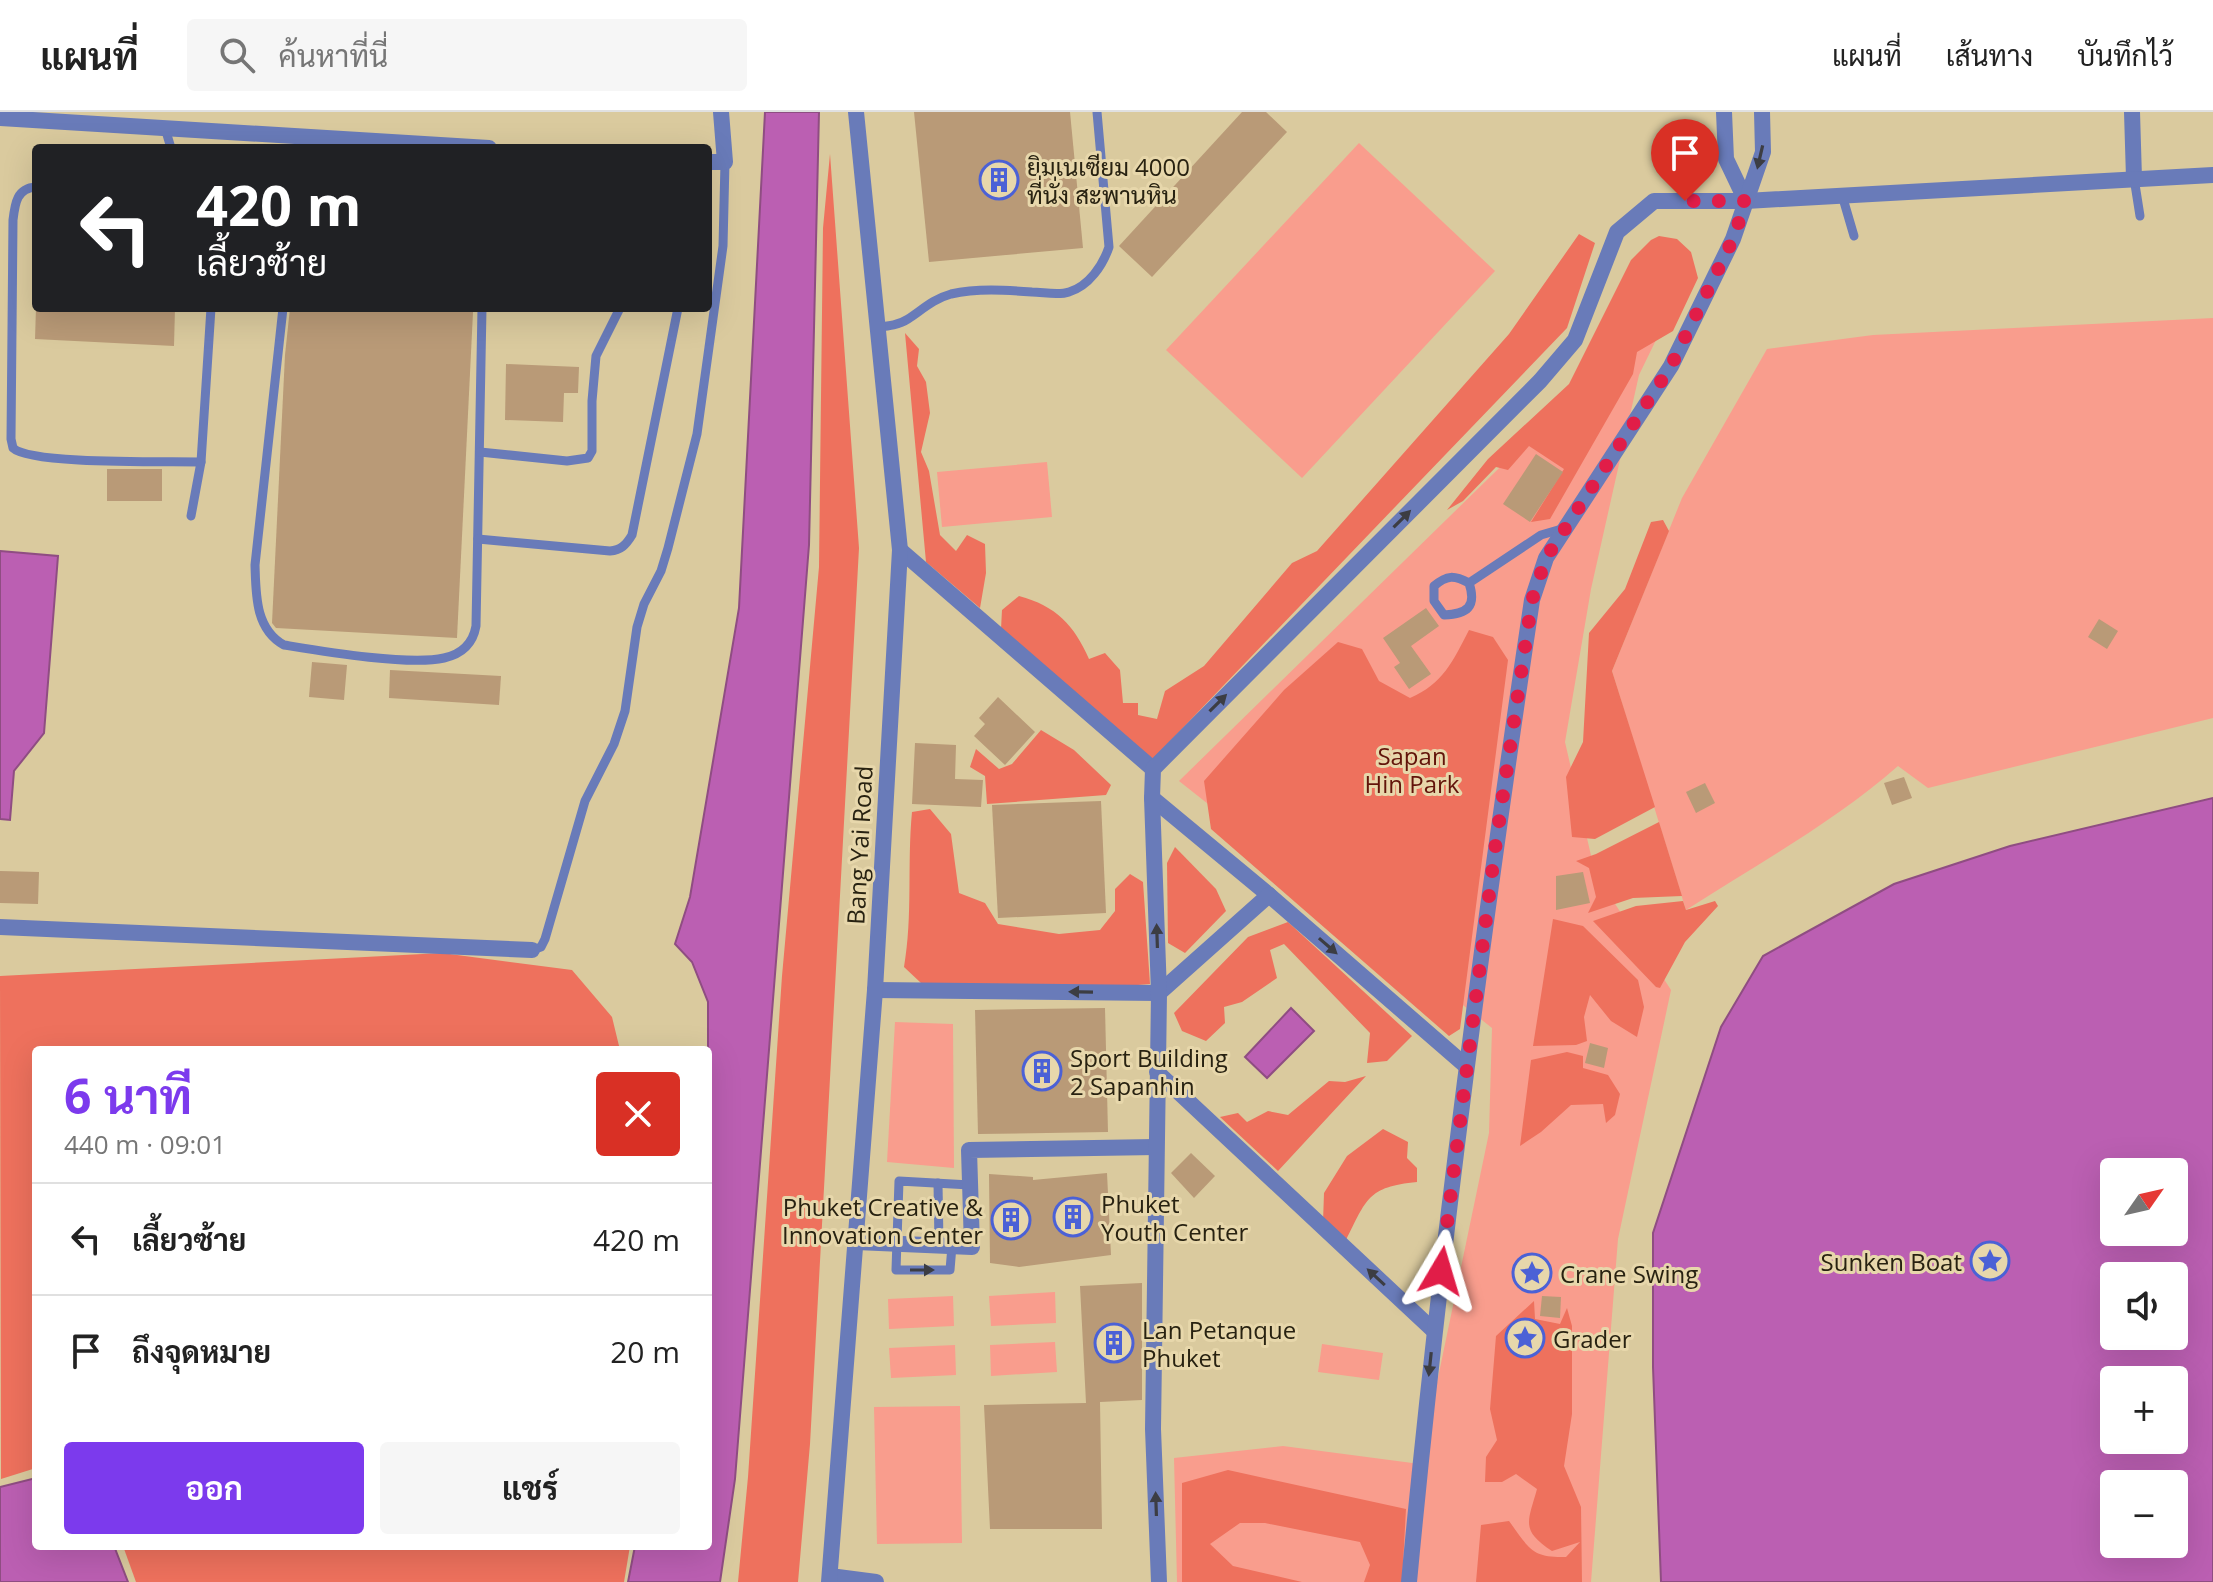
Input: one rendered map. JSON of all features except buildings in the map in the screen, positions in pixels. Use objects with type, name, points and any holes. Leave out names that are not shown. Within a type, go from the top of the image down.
[{"type":"street","points":[[716,162],[721,112]]},
{"type":"street","name":"Bang Yai Road","points":[[829,1579],[875,990],[900,550],[856,112]]},
{"type":"street","points":[[1724,112],[1726,159],[1746,201]]},
{"type":"street","points":[[1409,1582],[1433,1330],[1466,1066],[1532,600],[1546,558],[1671,366],[1733,239],[1763,152],[1762,112]]},
{"type":"street","points":[[2132,112],[2134,178]]},
{"type":"street","points":[[0,118],[424,144]]},
{"type":"street","points":[[1159,1582],[1153,1429],[1159,993],[1153,769],[1540,381],[1575,340],[1617,232],[1654,201],[1746,201],[2213,175]]},
{"type":"street","points":[[900,550],[1153,769]]},
{"type":"street","points":[[1152,798],[1466,1066]]},
{"type":"street","points":[[875,990],[1159,993],[1269,895]]},
{"type":"street","points":[[0,927],[532,950]]},
{"type":"street","points":[[1157,1072],[1433,1330]]},
{"type":"street","points":[[856,1242],[972,1247],[969,1150],[1156,1147]]},
{"type":"street","points":[[829,1579],[876,1582]]},
{"type":"lane","points":[[878,327],[904,322],[928,303],[946,295],[1001,290],[1061,293],[1082,285],[1093,275],[1105,261],[1109,247],[1097,112]]},
{"type":"lane","points":[[165,128],[170,144]]},
{"type":"lane","points":[[532,950],[541,947],[545,939],[585,801],[614,744],[625,711],[637,627],[668,548],[697,434],[723,246],[716,162]]},
{"type":"lane","points":[[2134,178],[2140,216]]},
{"type":"lane","points":[[32,188],[16,198],[13,220],[13,448],[26,456],[201,462]]},
{"type":"lane","points":[[1842,195],[1854,236]]},
{"type":"lane","points":[[191,516],[201,462],[211,312]]},
{"type":"lane","points":[[283,312],[255,565],[258,606],[263,623],[270,634],[284,645],[394,659],[437,659],[452,655],[465,648],[475,635],[482,312]]},
{"type":"lane","points":[[480,452],[567,461],[588,458],[592,451],[596,356],[618,312]]},
{"type":"lane","points":[[478,539],[610,551],[618,550],[628,542],[632,535],[677,312]]},
{"type":"lane","points":[[1469,583],[1541,535],[1565,528]]},
{"type":"lane","points":[[1455,576],[1469,583],[1473,596],[1469,607],[1461,614],[1444,615],[1434,601],[1434,586],[1444,578],[1455,576]]},
{"type":"lane","points":[[938,1183],[950,1270],[896,1270],[899,1181],[938,1183],[970,1185]]},
{"type":"green space","points":[[1359,143],[1495,271],[1302,478],[1166,350]]},
{"type":"green space","points":[[830,154],[859,548],[810,1444],[798,1582],[738,1582],[782,976],[819,567],[823,228]]},
{"type":"green space","points":[[1579,234],[1595,243],[1567,328],[1152,760],[1001,629],[1002,610],[1019,596],[1043,605],[1070,627],[1089,659],[1105,653],[1120,670],[1123,703],[1138,703],[1138,715],[1157,719],[1165,691],[1204,666],[1292,563],[1317,551],[1509,334]]},
{"type":"green space","points":[[1659,236],[1677,239],[1691,252],[1698,278],[1673,331],[1637,352],[1633,374],[1550,519],[1531,522],[1564,469],[1529,446],[1508,470],[1496,467],[1463,501],[1447,510],[1488,459],[1569,384],[1631,260]]},
{"type":"green space","name":"Sapan Hin Park","points":[[1688,274],[1639,375],[1591,589],[1565,742],[1595,873],[1671,990],[1618,1239],[1591,1582],[1177,1582],[1174,1458],[1283,1446],[1420,1464],[1489,1133],[1492,1028],[1179,781],[1582,387]]},
{"type":"green space","points":[[2213,318],[2213,718],[1928,788],[1898,766],[1822,824],[1686,910],[1612,671],[1682,498],[1767,349],[1873,335]]},
{"type":"green space","points":[[905,333],[919,349],[917,366],[926,382],[930,413],[921,452],[929,471],[940,535],[956,551],[967,535],[985,544],[986,573],[980,608],[926,562]]},
{"type":"green space","points":[[1047,462],[1052,517],[942,527],[937,472]]},
{"type":"green space","points":[[1663,520],[1669,531],[1612,671],[1655,807],[1595,839],[1572,837],[1566,777],[1583,742],[1589,633],[1625,589],[1651,522]]},
{"type":"green space","points":[[1469,630],[1493,637],[1508,660],[1460,1029],[1449,1036],[1211,829],[1204,781],[1284,690],[1338,642],[1362,649],[1379,681],[1410,698],[1439,679]]},
{"type":"green space","points":[[1041,730],[1074,750],[1111,785],[1106,795],[987,804],[985,776],[970,767],[976,749],[999,769],[1012,764]]},
{"type":"green space","points":[[930,809],[951,834],[959,893],[985,903],[998,924],[1059,934],[1100,930],[1115,911],[1115,889],[1130,874],[1143,882],[1150,984],[1114,987],[921,983],[904,967],[911,831],[912,812]]},
{"type":"green space","points":[[1659,822],[1682,896],[1633,898],[1588,913],[1596,897],[1589,868],[1576,861]]},
{"type":"green space","points":[[1175,847],[1216,889],[1226,911],[1185,953],[1168,943],[1167,863]]},
{"type":"green space","points":[[1683,901],[1686,910],[1715,901],[1718,906],[1685,942],[1660,988],[1593,921],[1636,906]]},
{"type":"green space","points":[[1553,919],[1583,926],[1638,980],[1644,1007],[1637,1037],[1611,1021],[1590,995],[1584,1017],[1587,1041],[1576,1045],[1533,1046]]},
{"type":"green space","points":[[1288,922],[1412,1036],[1387,1061],[1367,1063],[1370,1033],[1284,944],[1270,950],[1277,978],[1242,1002],[1224,1007],[1225,1023],[1206,1041],[1182,1031],[1174,1013],[1248,937]]},
{"type":"green space","points":[[442,953],[572,970],[612,1017],[619,1046],[32,1046],[32,1469],[1,1479],[0,976]]},
{"type":"green space","points":[[895,1022],[953,1024],[954,1168],[887,1162]]},
{"type":"green space","points":[[1567,1052],[1583,1056],[1583,1068],[1608,1075],[1620,1094],[1615,1115],[1606,1123],[1603,1104],[1571,1105],[1520,1146],[1531,1060]]},
{"type":"green space","points":[[1366,1076],[1278,1171],[1220,1117],[1238,1113],[1247,1122],[1268,1111],[1288,1115],[1329,1081],[1345,1082]]},
{"type":"green space","points":[[1383,1129],[1408,1142],[1407,1158],[1417,1168],[1417,1182],[1378,1192],[1359,1214],[1346,1240],[1323,1222],[1324,1193],[1347,1156]]},
{"type":"green space","points":[[1055,1292],[1056,1323],[991,1326],[989,1296]]},
{"type":"green space","points":[[953,1296],[954,1326],[889,1329],[888,1299]]},
{"type":"green space","points":[[1534,1301],[1535,1319],[1560,1324],[1567,1308],[1572,1326],[1572,1414],[1564,1466],[1581,1507],[1582,1582],[1476,1582],[1481,1525],[1509,1521],[1532,1550],[1545,1556],[1566,1557],[1580,1542],[1552,1551],[1535,1537],[1529,1518],[1537,1489],[1516,1474],[1502,1482],[1485,1482],[1486,1457],[1497,1440],[1490,1409],[1496,1336]]},
{"type":"green space","points":[[1055,1342],[1057,1372],[991,1376],[990,1345]]},
{"type":"green space","points":[[1322,1344],[1383,1353],[1379,1380],[1318,1372]]},
{"type":"green space","points":[[955,1345],[956,1375],[891,1378],[889,1348]]},
{"type":"green space","points":[[960,1406],[962,1543],[877,1544],[874,1407]]},
{"type":"green space","points":[[1228,1470],[1406,1509],[1402,1582],[1364,1582],[1370,1565],[1360,1542],[1265,1523],[1240,1523],[1210,1544],[1233,1566],[1302,1582],[1182,1582],[1182,1483]]},
{"type":"green space","points":[[124,1550],[629,1550],[624,1582],[136,1582]]},
{"type":"shaded area","points":[[765,112],[819,112],[809,545],[735,1479],[720,1582],[628,1582],[634,1550],[712,1550],[712,1046],[708,1046],[708,1002],[692,962],[675,944],[690,897],[739,608]]},
{"type":"shaded area","points":[[0,551],[58,556],[44,733],[14,771],[10,820],[0,819]]},
{"type":"shaded area","points":[[2213,798],[2213,1582],[1661,1582],[1653,1367],[1653,1233],[1721,1027],[1763,956],[1894,884],[2010,846]]},
{"type":"shaded area","points":[[1291,1008],[1314,1031],[1267,1078],[1245,1057]]},
{"type":"shaded area","points":[[32,1479],[32,1550],[116,1550],[128,1582],[0,1582],[0,1487]]},
{"type":"place","name":"ยิมเนเซียม 4000 ที่นั่ง สะพานหิน","points":[[999,180]]},
{"type":"place","name":"Sport Building 2 Sapanhin","points":[[1042,1071]]},
{"type":"place","name":"Phuket Youth Center","points":[[1073,1217]]},
{"type":"place","name":"Phuket Creative & Innovation Center","points":[[1011,1220]]},
{"type":"place","name":"Sunken Boat","points":[[1990,1261]]},
{"type":"place","name":"Crane Swing","points":[[1532,1273]]},
{"type":"place","name":"Grader","points":[[1525,1338]]},
{"type":"place","name":"Lan Petanque Phuket","points":[[1114,1343]]},
{"type":"route","points":[[1441,1271],[1495,849],[1532,600],[1546,558],[1671,366],[1733,239],[1746,201],[1685,201]]}]
